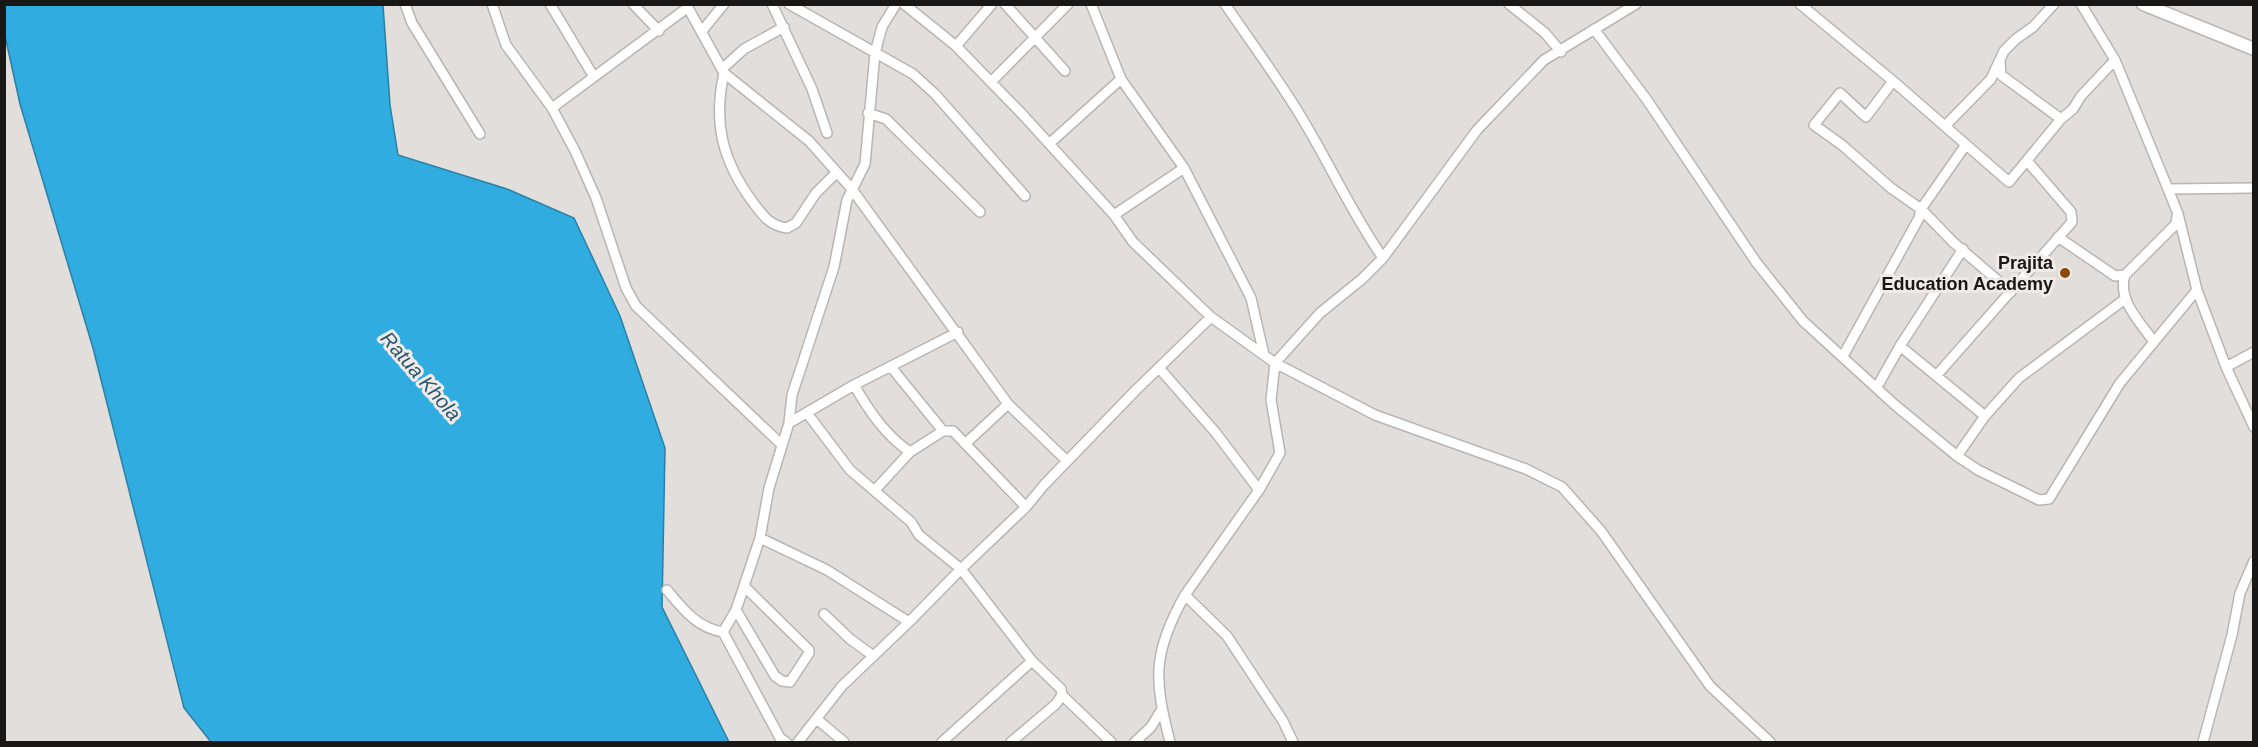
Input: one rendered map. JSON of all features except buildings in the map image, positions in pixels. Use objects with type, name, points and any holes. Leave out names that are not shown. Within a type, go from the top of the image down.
[{"type":"street","points":[[405,4],[412,23],[480,134]]},
{"type":"street","points":[[492,4],[506,45],[552,108],[596,198],[626,288],[636,306],[782,445]]},
{"type":"street","points":[[550,4],[594,77]]},
{"type":"street","points":[[633,4],[659,31]]},
{"type":"street","points":[[702,31],[724,4]]},
{"type":"street","points":[[772,4],[812,89],[827,133]]},
{"type":"street","points":[[789,4],[913,74],[935,94],[1025,196]]},
{"type":"street","points":[[723,632],[736,610],[760,538],[766,498],[789,423],[792,395],[834,267],[851,188],[865,164],[875,53],[882,27],[896,4]]},
{"type":"street","points":[[904,4],[956,46],[1050,143],[1114,215],[1133,242],[1211,317],[1275,363],[1375,415],[1526,469],[1562,487],[1601,531],[1710,686],[1770,742]]},
{"type":"street","points":[[956,46],[992,4]]},
{"type":"street","points":[[1005,4],[1065,71]]},
{"type":"street","points":[[991,82],[1068,4]]},
{"type":"street","points":[[1091,4],[1121,79],[1184,168],[1251,298],[1263,355]]},
{"type":"street","points":[[1225,4],[1300,114],[1337,178],[1357,220],[1383,258]]},
{"type":"street","points":[[1509,4],[1545,33],[1561,52]]},
{"type":"street","points":[[1170,742],[1162,709],[1157,667],[1162,644],[1185,595],[1259,490],[1280,453],[1271,400],[1275,363],[1320,313],[1362,279],[1383,258],[1477,130],[1544,60],[1561,52],[1636,4]]},
{"type":"street","points":[[1800,4],[2009,182],[2028,162],[2061,119],[2073,109],[2081,96],[2115,60]]},
{"type":"street","points":[[1945,126],[1991,79],[2000,59],[2016,39],[2033,27],[2054,4]]},
{"type":"street","points":[[2081,4],[2115,60],[2168,189],[2178,214],[2196,290],[2226,367],[2253,427]]},
{"type":"street","points":[[2143,4],[2253,49]]},
{"type":"street","points":[[552,108],[659,31],[686,6],[723,71],[793,126],[851,188],[1008,404],[1067,461]]},
{"type":"street","points":[[784,27],[744,49],[723,71],[719,97],[720,132],[727,160],[743,189],[766,220],[787,228],[796,223],[816,193],[836,173]]},
{"type":"street","points":[[1594,29],[1647,100],[1756,262],[1803,321],[1957,456],[1978,470],[2039,500],[2049,499],[2120,383],[2196,290]]},
{"type":"street","points":[[2000,59],[2001,75],[2061,119]]},
{"type":"street","points":[[1050,143],[1121,79]]},
{"type":"street","points":[[1893,81],[1866,117],[1840,93],[1815,125],[1842,145],[1891,188],[1921,209],[2011,292]]},
{"type":"street","points":[[868,113],[886,119],[980,213]]},
{"type":"street","points":[[1843,356],[1884,284],[1919,218],[1921,209],[1965,146]]},
{"type":"street","points":[[1936,376],[2072,222],[2071,212],[2028,162]]},
{"type":"street","points":[[1114,215],[1184,168]]},
{"type":"street","points":[[2168,189],[2253,188]]},
{"type":"street","points":[[2154,342],[2125,299],[2122,285],[2125,275],[2176,224],[2178,214]]},
{"type":"street","points":[[2058,237],[2115,276],[2125,275]]},
{"type":"street","points":[[1877,387],[1900,346],[1963,249]]},
{"type":"street","points":[[1957,456],[1984,417],[2019,378],[2125,299]]},
{"type":"street","points":[[798,742],[818,720],[842,686],[872,655],[909,622],[1026,507],[1135,391],[1211,317]]},
{"type":"street","points":[[789,423],[854,386],[958,333]]},
{"type":"street","points":[[1900,346],[1984,417]]},
{"type":"street","points":[[2226,367],[2253,352]]},
{"type":"street","points":[[891,367],[943,431]]},
{"type":"street","points":[[1160,369],[1216,433],[1259,490]]},
{"type":"street","points":[[854,386],[887,431],[910,452]]},
{"type":"street","points":[[965,444],[1008,404]]},
{"type":"street","points":[[807,413],[850,470],[911,522],[919,535],[961,569],[1032,661],[1111,742]]},
{"type":"street","points":[[875,490],[910,452],[943,431],[953,431],[1026,507]]},
{"type":"street","points":[[1948,447],[1957,456]]},
{"type":"street","points":[[760,538],[827,570],[909,622]]},
{"type":"street","points":[[2203,742],[2232,635],[2240,593],[2253,561]]},
{"type":"street","points":[[736,610],[775,676],[790,682],[809,650],[744,586]]},
{"type":"street","points":[[667,590],[708,630],[723,632]]},
{"type":"street","points":[[1185,595],[1227,636],[1283,721],[1293,742]]},
{"type":"street","points":[[824,614],[850,639],[872,655]]},
{"type":"street","points":[[723,632],[780,738],[786,742]]},
{"type":"street","points":[[942,742],[1032,661]]},
{"type":"street","points":[[1011,742],[1056,704],[1062,694]]},
{"type":"street","points":[[1135,742],[1151,727],[1162,709]]},
{"type":"street","points":[[818,720],[844,742]]},
{"type":"water","name":"Ratua Khola","points":[[4,5],[383,5],[390,105],[398,155],[507,189],[574,218],[620,316],[665,448],[662,607],[729,742],[211,742],[184,708],[93,348],[20,104],[5,36]]},
{"type":"place","name":"Prajita Education Academy","points":[[2065,273]]}]
